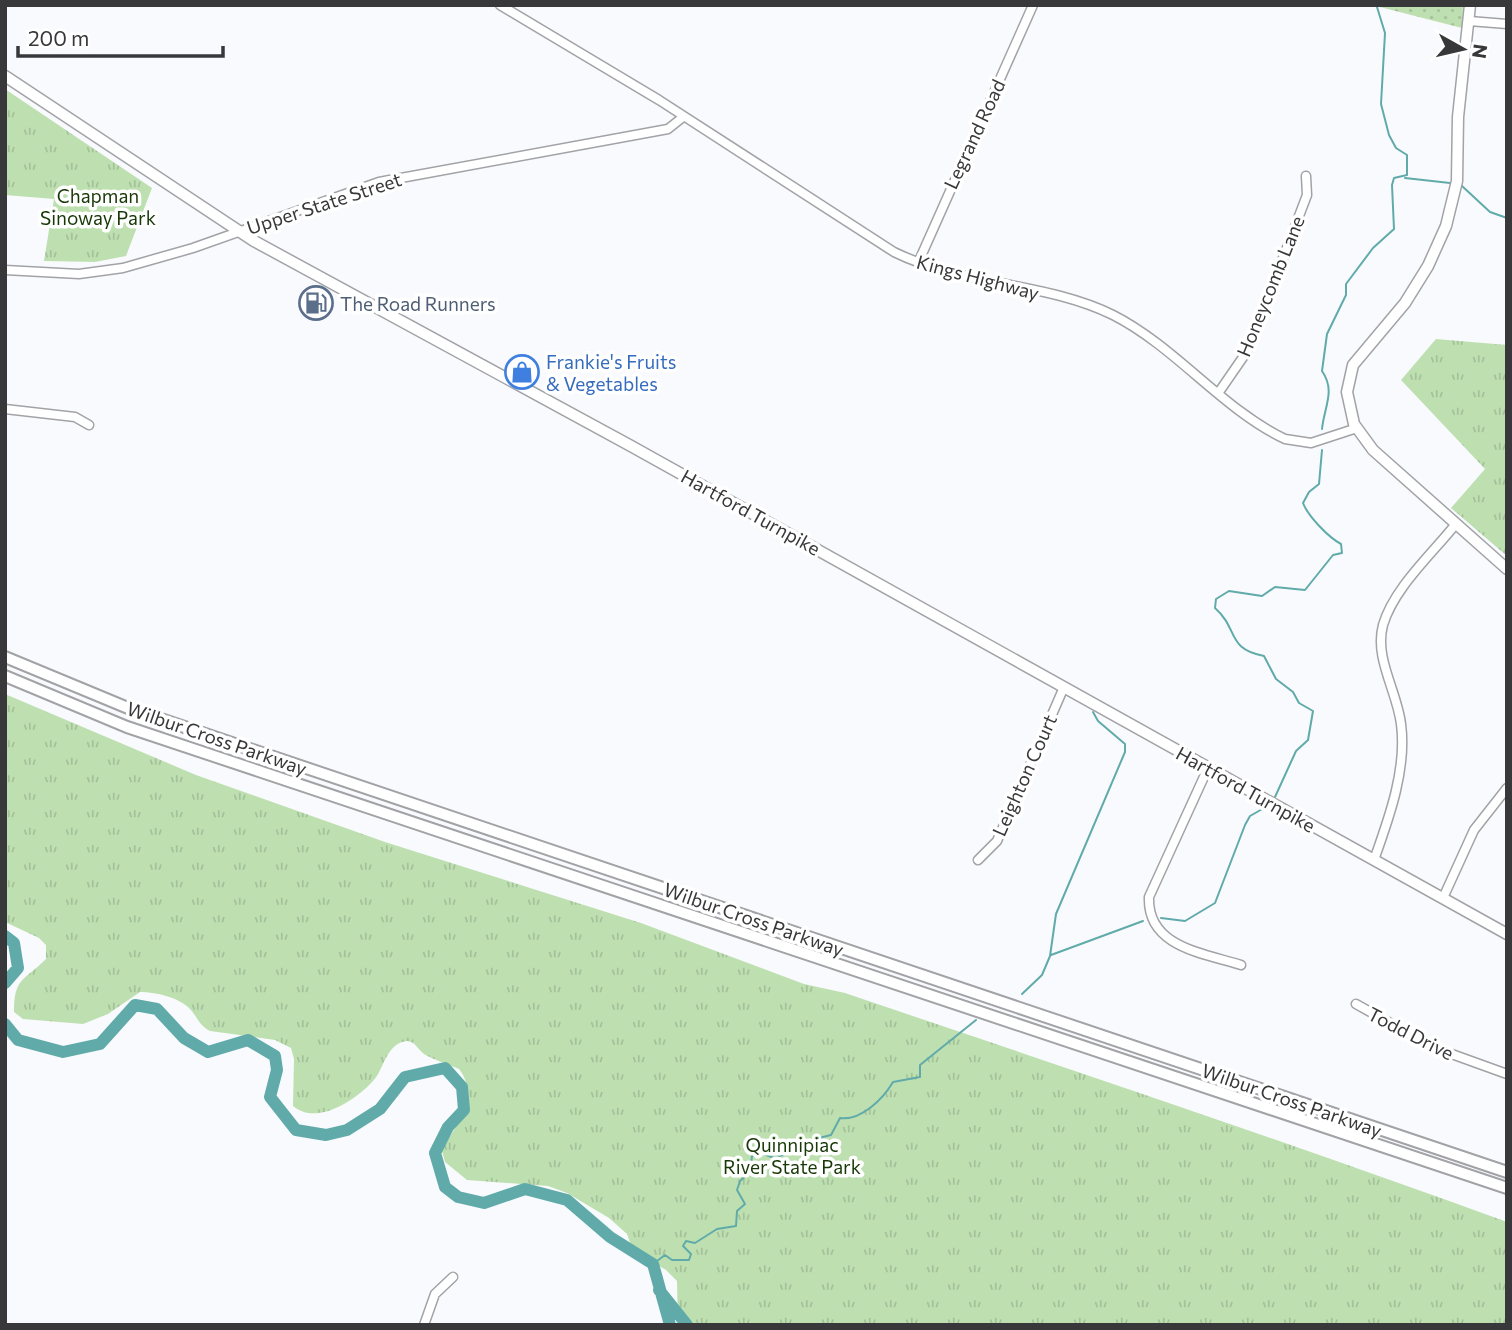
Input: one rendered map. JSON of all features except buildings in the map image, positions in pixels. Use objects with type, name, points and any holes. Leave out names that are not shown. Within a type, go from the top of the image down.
[{"type":"highway","name":"Wilbur Cross Parkway","points":[[5,657],[128,708],[1507,1172]]},
{"type":"highway","name":"Wilbur Cross Parkway","points":[[5,676],[127,727],[1507,1188]]},
{"type":"main road","points":[[1470,5],[1458,117],[1457,181],[1450,213],[1437,250],[1412,293],[1353,365],[1347,392],[1357,428],[1387,466],[1507,569]]},
{"type":"main road","name":"Hartford Turnpike","points":[[5,76],[237,231],[1507,934]]},
{"type":"street","name":"Kings Highway","points":[[500,5],[683,117],[867,236],[918,263],[1105,311],[1132,326],[1271,431],[1291,441],[1318,442],[1357,428]]},
{"type":"street","name":"Legrand Road","points":[[918,263],[1033,5]]},
{"type":"street","points":[[1469,21],[1507,24]]},
{"type":"street","name":"Upper State Street","points":[[5,270],[65,274],[111,270],[193,248],[379,182],[668,129],[683,117]]},
{"type":"street","name":"Honeycomb Lane","points":[[1219,392],[1252,339],[1307,195],[1306,176]]},
{"type":"street","points":[[5,409],[75,417],[89,425]]},
{"type":"street","points":[[1374,860],[1399,775],[1403,738],[1396,695],[1382,655],[1382,628],[1391,605],[1455,525]]},
{"type":"street","name":"Leighton Court","points":[[978,860],[997,841],[1064,687]]},
{"type":"street","points":[[1208,768],[1149,897],[1149,909],[1154,926],[1169,941],[1241,965]]},
{"type":"street","points":[[1443,898],[1474,830],[1507,788]]},
{"type":"street","name":"Todd Drive","points":[[1356,1004],[1435,1048],[1507,1074]]},
{"type":"street","points":[[424,1325],[435,1294],[453,1277]]},
{"type":"green space","points":[[1372,5],[1463,5],[1462,28]]},
{"type":"green space","name":"Chapman Sinoway Park","points":[[5,89],[152,188],[126,256],[95,262],[44,261],[54,199],[5,195]]},
{"type":"green space","points":[[1436,339],[1507,345],[1507,556],[1451,508],[1485,469],[1401,380]]},
{"type":"green space","name":"Quinnipiac River State Park","points":[[5,694],[196,775],[385,842],[641,923],[804,984],[845,993],[1260,1134],[1507,1222],[1507,1325],[678,1325],[677,1281],[666,1270],[633,1251],[627,1234],[609,1218],[567,1193],[548,1186],[467,1180],[445,1162],[442,1151],[467,1101],[465,1080],[459,1069],[424,1054],[412,1042],[407,1041],[394,1047],[377,1076],[356,1096],[335,1108],[313,1113],[293,1106],[294,1059],[291,1048],[275,1040],[210,1031],[188,1007],[172,998],[140,992],[108,1014],[83,1024],[23,1019],[14,1012],[18,986],[46,959],[46,945],[39,938],[5,922]]},
{"type":"waterway","points":[[1322,429],[1329,392],[1322,371],[1327,334],[1346,295],[1346,284],[1373,248],[1394,229],[1392,185],[1394,178],[1407,175],[1407,155],[1396,148],[1389,135],[1381,104],[1385,33],[1377,7]]},
{"type":"waterway","points":[[1405,178],[1450,183]]},
{"type":"waterway","points":[[1462,186],[1490,212],[1507,218]]},
{"type":"waterway","points":[[1275,797],[1296,751],[1308,740],[1313,711],[1299,703],[1293,692],[1276,679],[1264,656],[1252,653],[1238,643],[1215,608],[1216,599],[1229,591],[1262,596],[1275,587],[1305,590],[1333,555],[1342,553],[1341,544],[1319,526],[1303,503],[1309,492],[1319,484],[1322,450]]},
{"type":"waterway","points":[[1022,994],[1042,975],[1050,956],[1056,914],[1125,752],[1125,744],[1098,721],[1093,712]]},
{"type":"waterway","points":[[1161,918],[1185,921],[1215,903],[1245,825],[1250,816],[1264,808]]},
{"type":"waterway","points":[[1051,955],[1143,921]]},
{"type":"waterway","points":[[5,936],[14,943],[18,968],[5,983]]},
{"type":"waterway","points":[[5,1024],[18,1040],[63,1052],[100,1044],[135,1005],[157,1009],[184,1038],[208,1052],[248,1040],[275,1056],[277,1070],[270,1097],[296,1130],[326,1135],[347,1130],[380,1109],[405,1077],[445,1068],[462,1087],[464,1110],[448,1127],[435,1153],[445,1187],[458,1197],[484,1203],[525,1189],[567,1200],[610,1237],[653,1264],[670,1325]]},
{"type":"waterway","points":[[653,1264],[665,1255],[672,1260],[689,1260],[691,1254],[683,1246],[686,1241],[695,1243],[717,1229],[736,1226],[737,1211],[745,1204],[737,1190],[740,1181],[750,1172],[752,1156],[761,1153],[774,1158],[791,1152],[797,1139],[807,1150],[819,1138],[831,1135],[840,1118],[856,1116],[871,1108],[893,1082],[920,1077],[920,1065],[976,1020]]},
{"type":"waterway","points":[[659,1290],[687,1325]]},
{"type":"place","name":"The Road Runners","points":[[316,303]]},
{"type":"place","name":"Frankie's Fruits & Vegetables","points":[[522,372]]}]
